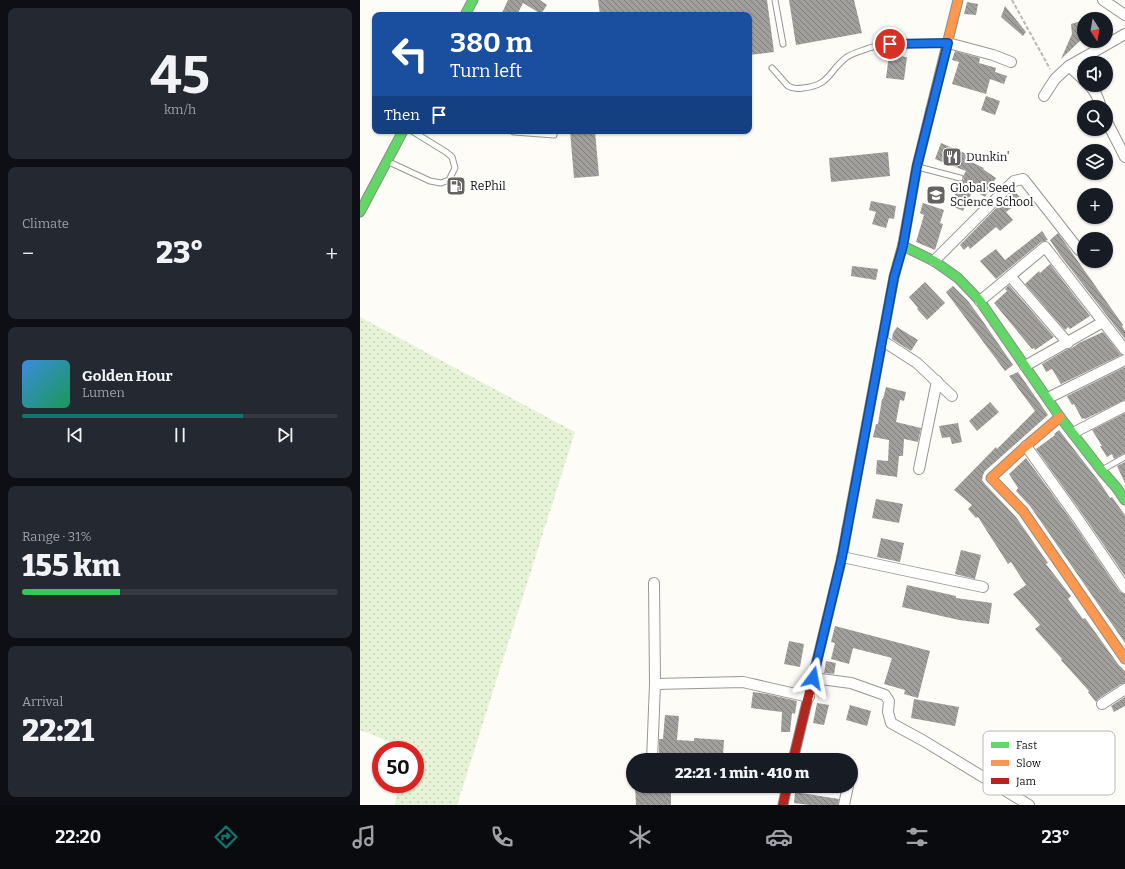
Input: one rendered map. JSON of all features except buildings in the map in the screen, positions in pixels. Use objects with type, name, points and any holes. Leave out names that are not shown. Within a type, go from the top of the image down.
[{"type":"main road","points":[[467,12],[473,0]]},
{"type":"main road","points":[[795,753],[842,557],[894,277],[903,246],[917,166],[958,0]]},
{"type":"main road","points":[[360,212],[401,134]]},
{"type":"main road","points":[[903,246],[934,262],[958,278],[980,301],[1060,417],[1125,500]]},
{"type":"main road","points":[[1060,417],[991,478],[1023,511],[1125,659]]},
{"type":"main road","points":[[783,805],[786,793]]},
{"type":"street","points":[[1103,0],[1125,14]]},
{"type":"street","points":[[1044,96],[1055,79],[1069,66],[1125,34]]},
{"type":"street","points":[[948,43],[993,55],[1011,62]]},
{"type":"street","points":[[1069,66],[1077,73]]},
{"type":"street","points":[[1113,134],[1125,157]]},
{"type":"street","points":[[934,262],[1014,181],[1023,179],[1077,247]]},
{"type":"street","points":[[980,301],[1045,247],[1125,350]]},
{"type":"street","points":[[1010,276],[1068,343]]},
{"type":"street","points":[[1025,366],[1103,322]]},
{"type":"street","points":[[883,341],[917,364],[952,396]]},
{"type":"street","points":[[1048,398],[1125,360]]},
{"type":"street","points":[[919,469],[937,381]]},
{"type":"street","points":[[1073,434],[1125,406]]},
{"type":"street","points":[[1026,446],[1125,588]]},
{"type":"street","points":[[842,557],[983,587]]},
{"type":"street","points":[[652,753],[655,684],[654,583]]},
{"type":"street","points":[[813,678],[850,683],[885,695],[888,701],[888,712],[891,723],[983,777]]},
{"type":"street","points":[[655,684],[743,682],[809,697]]},
{"type":"street","points":[[1102,704],[1125,689]]},
{"type":"street","points":[[844,805],[847,793]]},
{"type":"street","points":[[1013,795],[1029,805]]},
{"type":"lane","points":[[775,0],[783,44]]},
{"type":"lane","points":[[772,68],[788,86],[794,88],[812,87],[822,84],[838,65],[848,57],[872,47],[890,44],[948,43]]},
{"type":"lane","points":[[387,161],[430,181],[441,183],[449,180],[455,168],[452,157],[417,134]]},
{"type":"lane","points":[[541,134],[554,135]]},
{"type":"lane","points":[[917,166],[960,178]]},
{"type":"lane","points":[[1101,470],[1125,457]]},
{"type":"path","points":[[1012,0],[1055,79]]},
{"type":"green space","points":[[360,317],[575,432],[457,805],[395,805],[397,793],[424,793],[424,741],[388,741],[360,730]]},
{"type":"traffic: fast","points":[[467,12],[473,0]]},
{"type":"traffic: fast","points":[[360,212],[401,134]]},
{"type":"traffic: fast","points":[[903,246],[934,261],[958,278],[980,301],[1060,417],[1125,500]]},
{"type":"traffic: slow","points":[[931,109],[958,0]]},
{"type":"traffic: slow","points":[[847,529],[894,277],[903,244]]},
{"type":"traffic: slow","points":[[1060,417],[991,478],[1023,511],[1125,659]]},
{"type":"traffic: jam","points":[[903,244],[917,166],[931,109]]},
{"type":"traffic: jam","points":[[795,753],[842,557],[847,529]]},
{"type":"traffic: jam","points":[[783,805],[786,793]]},
{"type":"place","name":"Dunkin'","points":[[952,157]]},
{"type":"place","name":"RePhil","points":[[456,186]]},
{"type":"place","name":"Global Seed Science School","points":[[936,195]]},
{"type":"route","points":[[813,678],[842,557],[894,277],[903,246],[917,166],[948,43],[890,44]]}]
